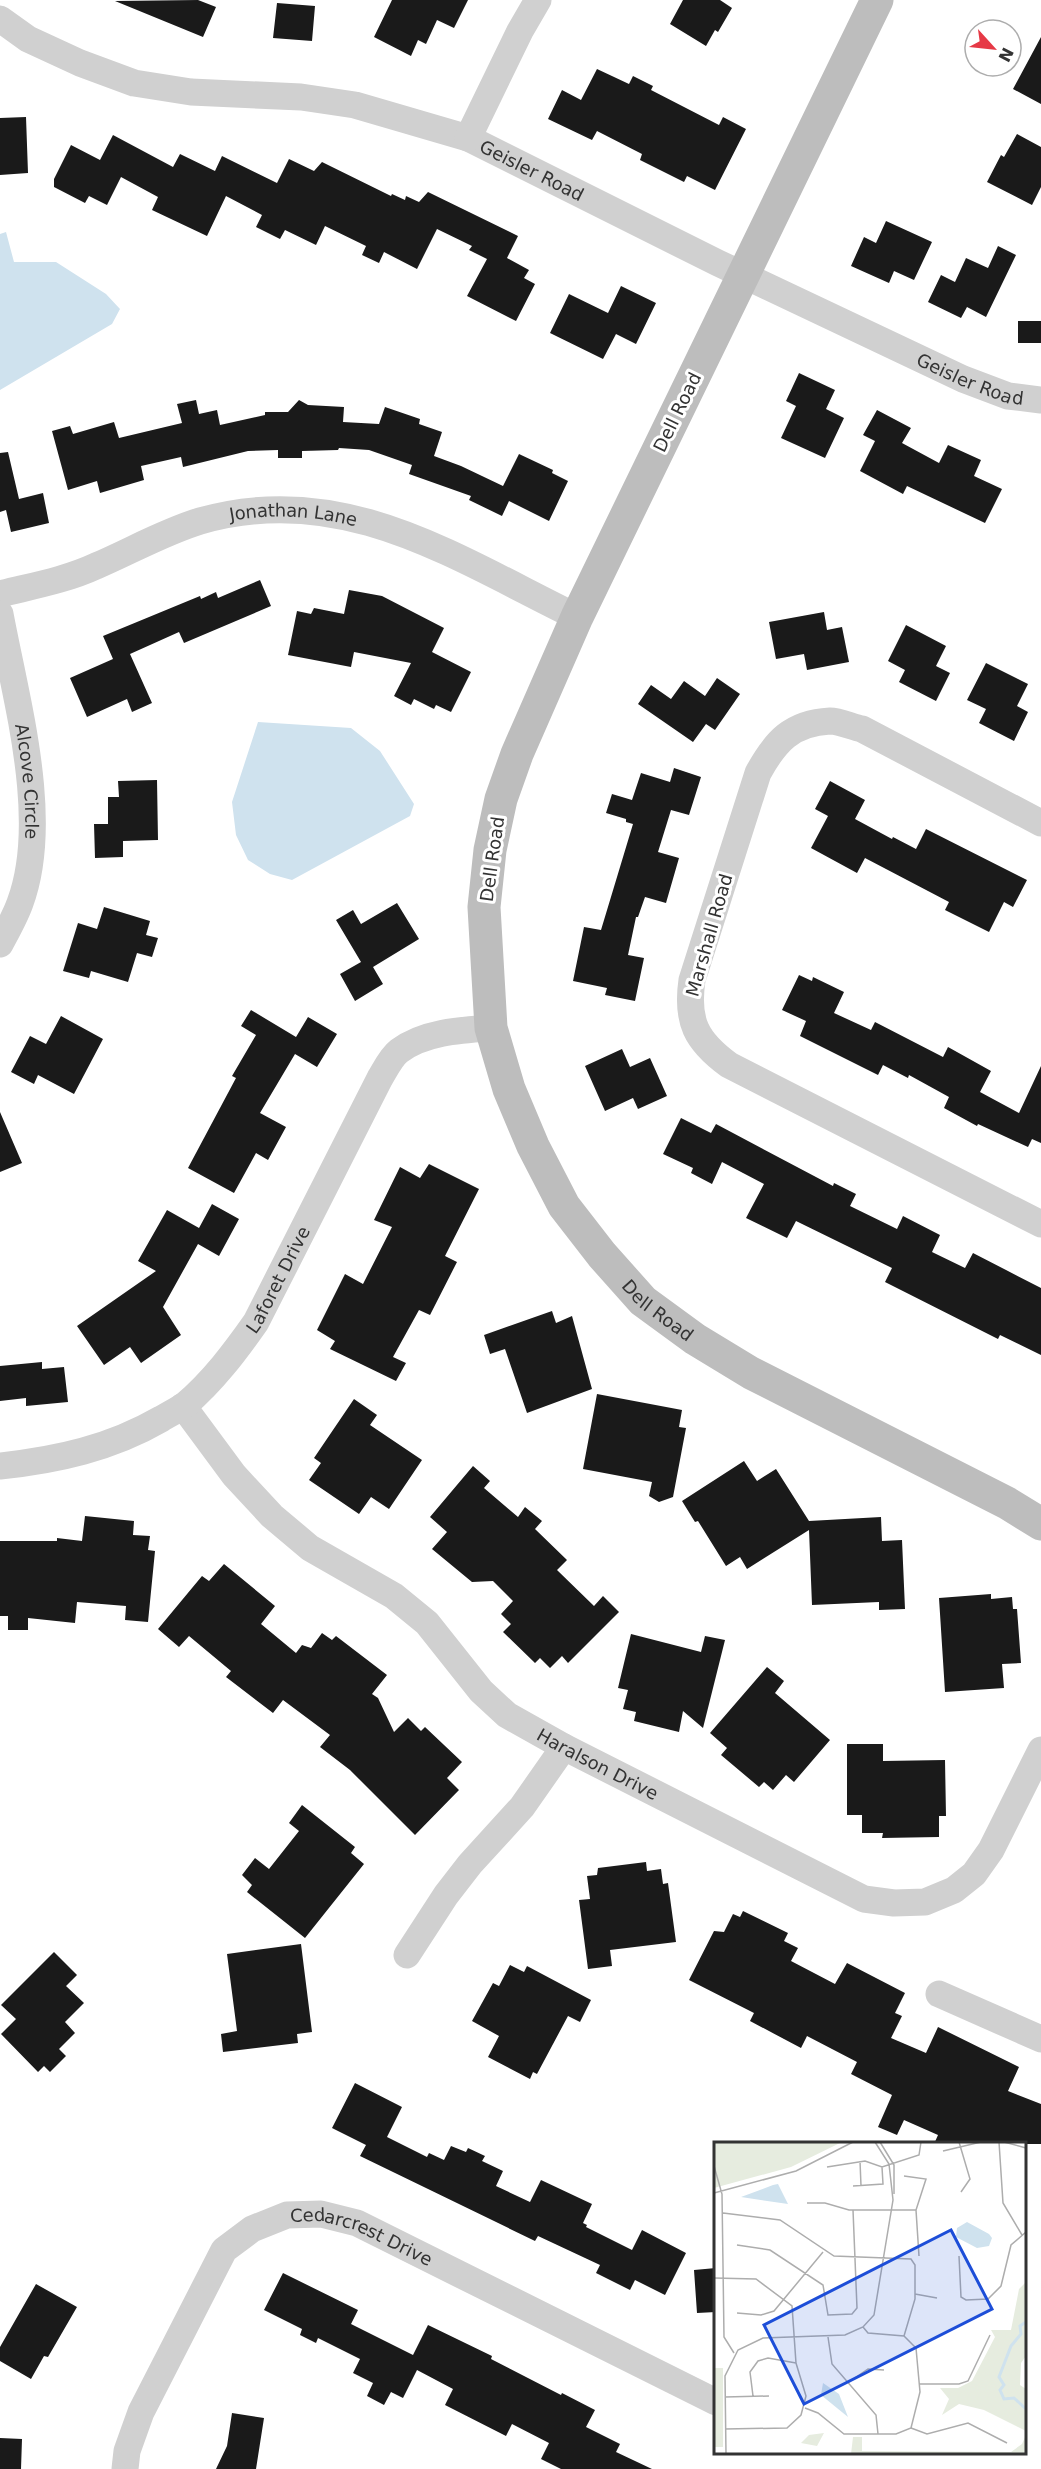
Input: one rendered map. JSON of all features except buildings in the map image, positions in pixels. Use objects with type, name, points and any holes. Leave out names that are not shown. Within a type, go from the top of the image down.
[{"type":"street","points":[[468,138],[520,31],[538,0]]},
{"type":"street","name":"Dell Road","points":[[877,0],[577,617],[517,754],[501,799],[490,850],[484,907],[491,1028],[509,1089],[533,1146],[564,1206],[602,1255],[643,1301],[695,1340],[751,1373],[1006,1503],[1041,1524]]},
{"type":"street","name":"Geisler Road","points":[[0,19],[28,39],[80,63],[134,83],[190,92],[301,97],[355,105],[468,138],[743,274],[963,379],[1008,396],[1041,400]]},
{"type":"street","name":"Jonathan Lane","points":[[0,594],[45,584],[94,567],[170,532],[200,521],[237,513],[273,509],[307,510],[343,514],[412,536],[577,617]]},
{"type":"street","name":"Alcove Circle","points":[[0,614],[29,768],[34,815],[30,859],[20,903],[0,945]]},
{"type":"street","name":"Marshall Road","points":[[1041,823],[862,729],[831,721],[798,727],[773,746],[758,773],[692,980],[689,1003],[694,1028],[709,1050],[729,1065],[1041,1224]]},
{"type":"street","name":"Laforet Drive","points":[[0,1466],[47,1461],[99,1448],[142,1430],[183,1406],[230,1359],[256,1322],[380,1078],[398,1052],[422,1039],[463,1030],[491,1028]]},
{"type":"street","name":"Haralson Drive","points":[[183,1406],[234,1475],[272,1516],[310,1548],[394,1596],[427,1623],[481,1691],[507,1714],[564,1747],[864,1899],[894,1903],[925,1902],[954,1890],[974,1874],[991,1850],[1041,1750]]},
{"type":"street","points":[[407,1955],[446,1895],[470,1864],[522,1807],[564,1747]]},
{"type":"street","points":[[939,1994],[1041,2039]]},
{"type":"street","name":"Cedarcrest Drive","points":[[124,2469],[127,2451],[141,2412],[224,2250],[252,2229],[287,2216],[321,2214],[357,2223],[714,2401]]},
{"type":"water","points":[[6,232],[14,262],[56,262],[106,294],[120,309],[112,324],[0,390],[0,234]]},
{"type":"water","points":[[258,722],[351,728],[380,751],[414,804],[410,816],[292,880],[270,874],[248,860],[236,835],[232,802]]}]
